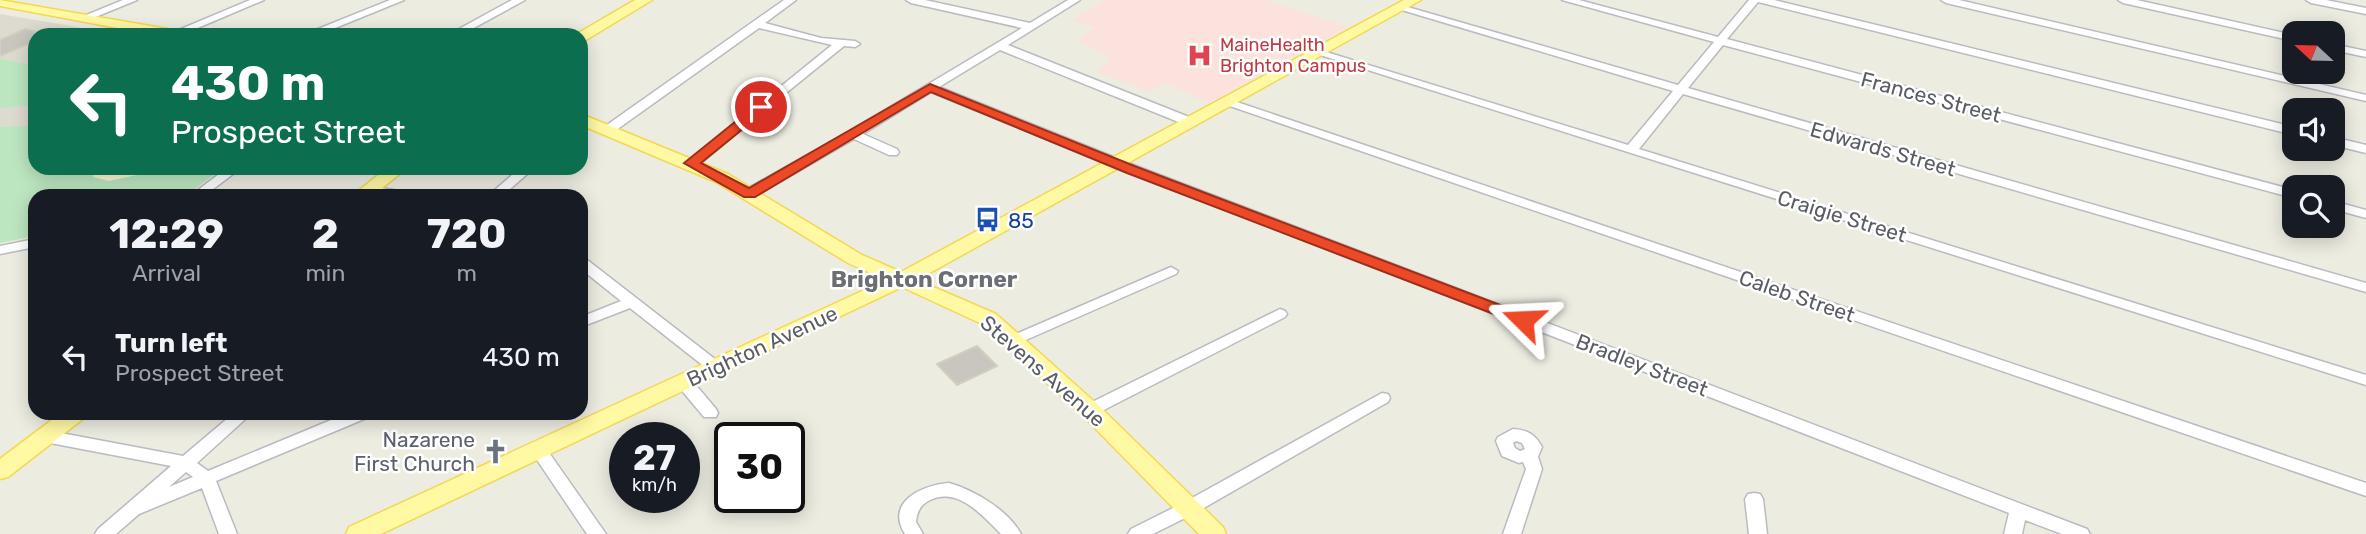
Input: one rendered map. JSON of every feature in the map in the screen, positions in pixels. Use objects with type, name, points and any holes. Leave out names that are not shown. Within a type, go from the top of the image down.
[{"type":"main road","points":[[588,33],[645,0]]},
{"type":"main road","points":[[0,2],[139,28]]},
{"type":"main road","name":"Brighton Avenue","points":[[359,534],[900,281],[1407,4]]},
{"type":"main road","name":"Stevens Avenue","points":[[588,123],[691,163],[750,194],[855,259],[989,319],[1090,410],[1214,534]]},
{"type":"main road","points":[[370,189],[389,175]]},
{"type":"main road","points":[[0,471],[67,420]]},
{"type":"street","points":[[85,18],[132,0]]},
{"type":"street","points":[[193,28],[259,0]]},
{"type":"street","points":[[326,28],[399,0]]},
{"type":"street","points":[[466,28],[520,0]]},
{"type":"street","points":[[608,130],[791,0]]},
{"type":"street","points":[[911,0],[1033,27]]},
{"type":"street","points":[[750,194],[1033,27],[1074,0]]},
{"type":"street","name":"Frances Street","points":[[1567,0],[2282,191]]},
{"type":"street","points":[[1631,150],[1754,0]]},
{"type":"street","points":[[1762,0],[2282,128]]},
{"type":"street","points":[[1946,0],[2366,98]]},
{"type":"street","points":[[2123,0],[2282,35]]},
{"type":"street","points":[[2311,0],[2366,11]]},
{"type":"street","name":"Edwards Street","points":[[1407,4],[1680,90],[2366,288]]},
{"type":"street","points":[[757,24],[840,44],[855,44]]},
{"type":"street","points":[[691,163],[840,44]]},
{"type":"street","points":[[1000,46],[1190,122]]},
{"type":"street","points":[[2345,50],[2366,54]]},
{"type":"street","name":"Craigie Street","points":[[1319,53],[2366,380]]},
{"type":"street","name":"Bradley Street","points":[[930,88],[1115,163],[2081,534]]},
{"type":"street","name":"Caleb Street","points":[[1228,102],[2366,490]]},
{"type":"street","points":[[854,134],[893,152]]},
{"type":"street","points":[[2345,144],[2366,149]]},
{"type":"street","points":[[206,189],[226,175]]},
{"type":"street","points":[[502,189],[520,175]]},
{"type":"street","points":[[2345,208],[2366,214]]},
{"type":"street","points":[[0,250],[28,244]]},
{"type":"street","points":[[588,267],[715,368]]},
{"type":"street","points":[[1014,340],[1171,271]]},
{"type":"street","points":[[588,319],[633,301]]},
{"type":"street","points":[[1090,410],[1280,314]]},
{"type":"street","points":[[684,382],[710,413]]},
{"type":"street","points":[[1137,534],[1189,508],[1382,398]]},
{"type":"street","points":[[104,534],[236,420]]},
{"type":"street","points":[[134,509],[346,420]]},
{"type":"street","points":[[45,436],[186,463],[207,479],[228,534]]},
{"type":"street","points":[[539,451],[597,534]]},
{"type":"street","points":[[1512,534],[1535,467],[1529,456]]},
{"type":"street","points":[[914,534],[907,519],[912,506],[924,495],[947,489],[967,494],[1012,534]]},
{"type":"street","points":[[1754,499],[1758,534]]},
{"type":"street","points":[[2013,534],[2019,510]]},
{"type":"shaded area","name":"MaineHealth Brighton Campus","points":[[1104,0],[1265,0],[1348,27],[1208,103],[1166,83],[1147,91],[1097,72],[1111,60],[1078,40],[1095,28],[1073,20]]},
{"type":"shaded area","points":[[0,14],[83,28],[28,28],[28,175],[35,175],[35,189],[28,189],[28,205],[0,241]]},
{"type":"green space","points":[[0,58],[28,65],[28,106],[0,108]]},
{"type":"green space","points":[[28,126],[28,175],[214,175],[194,189],[28,189],[28,237],[0,243],[0,127]]},
{"type":"sand","points":[[93,175],[137,175],[109,181]]},
{"type":"building","points":[[28,30],[28,44],[0,56],[0,40]]},
{"type":"building","points":[[977,346],[997,366],[957,385],[937,364]]},
{"type":"place","name":"MaineHealth Brighton Campus","points":[[1200,55]]},
{"type":"place","name":"85","points":[[988,220]]},
{"type":"place","name":"Nazarene First Church","points":[[495,451]]},
{"type":"district","name":"Brighton Corner","points":[[924,279]]},
{"type":"route","points":[[761,107],[691,163],[750,194],[930,88],[1132,170],[1523,320]]}]
